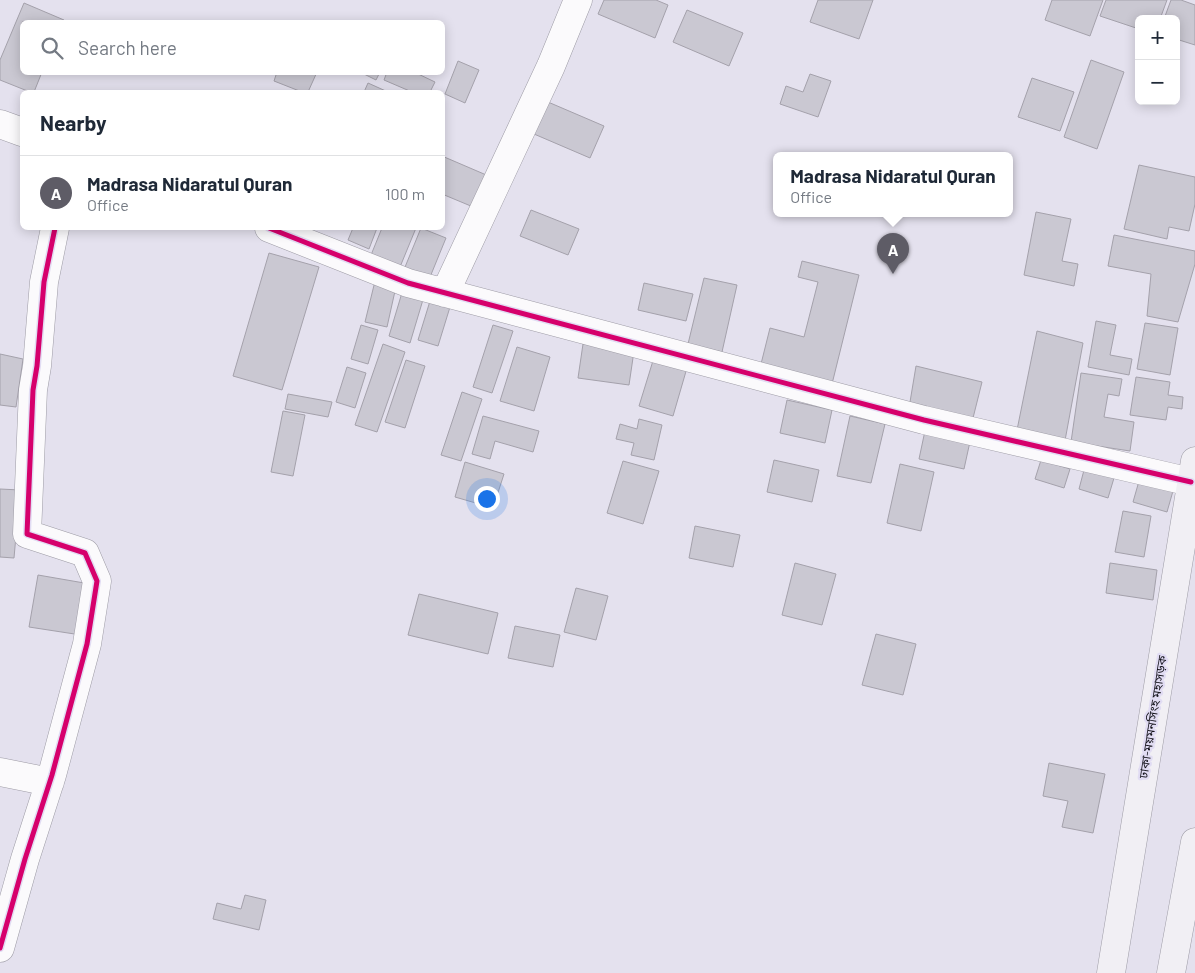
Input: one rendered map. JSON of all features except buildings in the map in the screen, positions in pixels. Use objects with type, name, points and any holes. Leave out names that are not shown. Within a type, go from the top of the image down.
[{"type":"main road","name":"ঢাকা-ময়মনসিংহ মহাসড়ক","points":[[1111,973],[1193,471]]},
{"type":"main road","points":[[1171,973],[1195,842]]},
{"type":"street","points":[[445,293],[551,66],[578,0]]},
{"type":"street","points":[[0,124],[20,131]]},
{"type":"street","points":[[0,948],[50,782],[87,644],[97,580],[85,553],[27,534],[33,390],[37,366],[44,282],[55,230]]},
{"type":"street","points":[[274,230],[408,283],[924,420],[1193,471]]},
{"type":"street","points":[[0,772],[50,782]]},
{"type":"cycle path","points":[[0,948],[25,859],[52,775],[87,644],[97,581],[85,553],[27,534],[33,390],[37,366],[44,282],[55,230]]},
{"type":"cycle path","points":[[274,230],[408,283],[924,420],[1191,482]]},
{"type":"place","name":"Madrasa Nidaratul Quran","points":[[893,274]]}]
